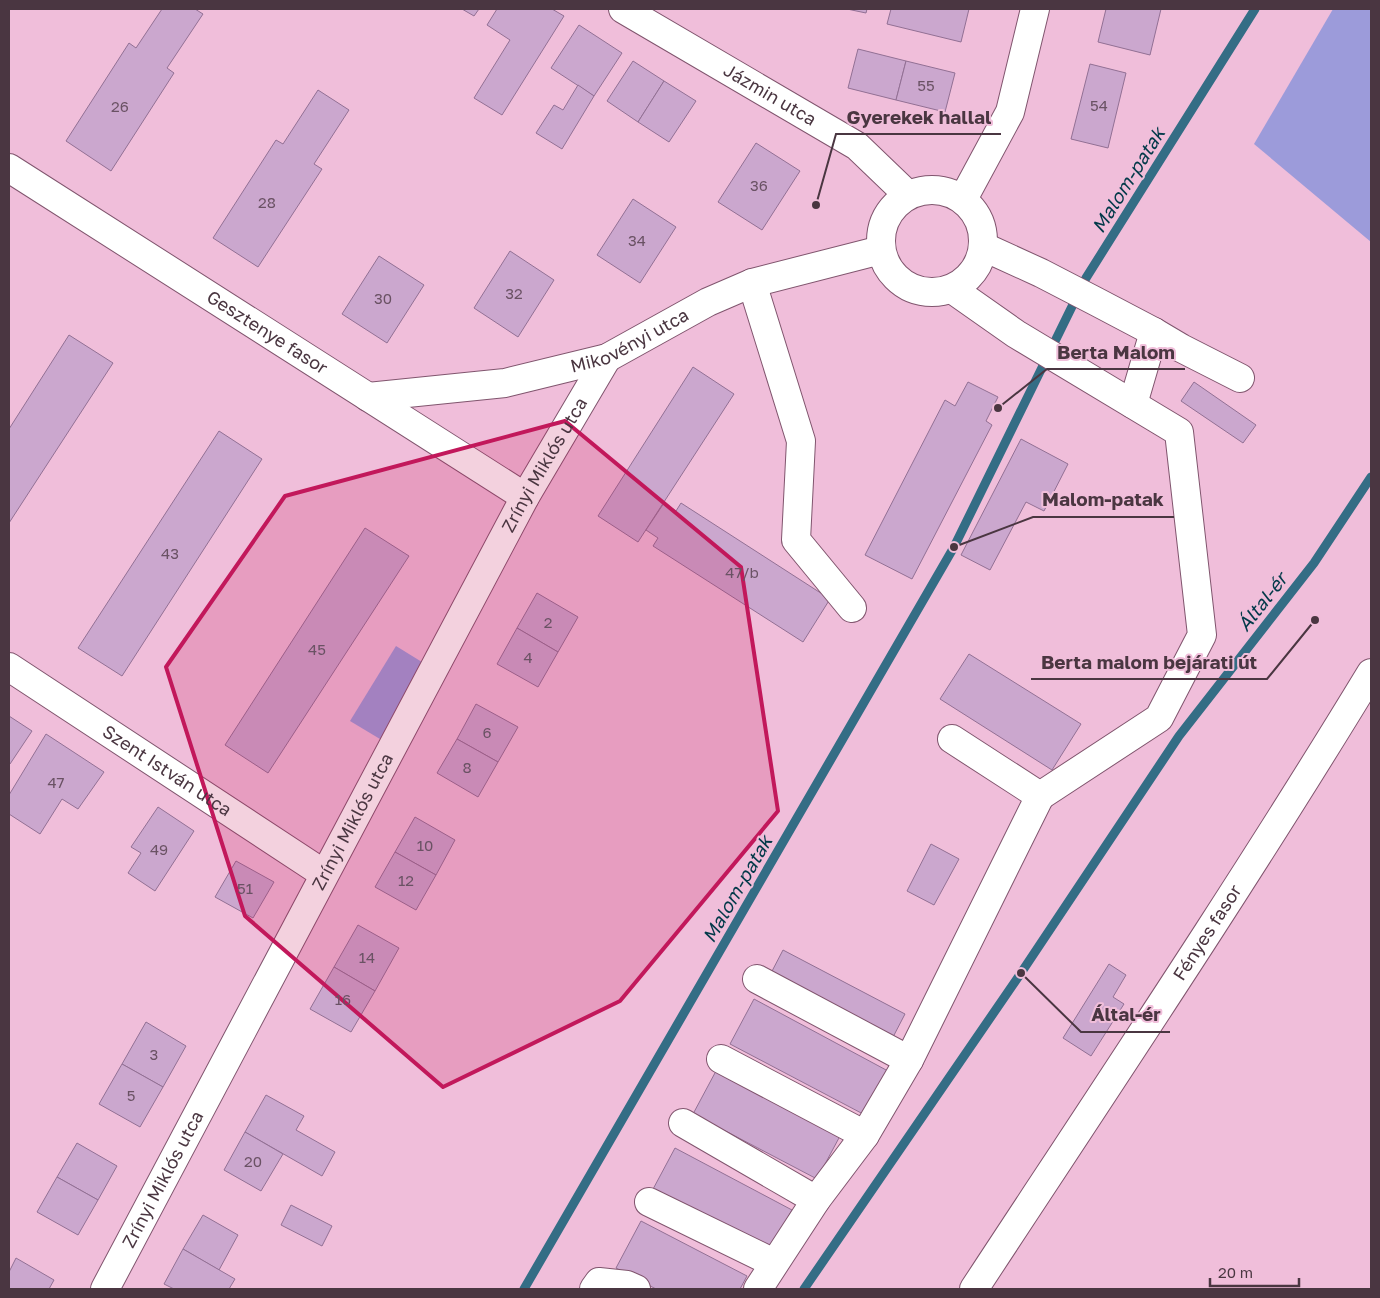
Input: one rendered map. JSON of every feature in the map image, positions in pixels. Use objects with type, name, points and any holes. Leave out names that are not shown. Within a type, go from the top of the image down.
[{"type":"street","name":"Jázmin utca","points":[[623,9],[857,146],[907,194]]},
{"type":"street","points":[[963,199],[1010,112],[1035,9]]},
{"type":"street","name":"Gesztenye fasor","points":[[9,168],[525,497]]},
{"type":"street","points":[[940,190],[963,199],[980,221],[984,247],[974,272],[952,288],[930,292],[907,286],[890,271],[881,250],[882,226],[894,205],[907,194],[940,190]]},
{"type":"street","points":[[984,247],[1041,273],[1240,378]]},
{"type":"street","name":"Mikovényi utca","points":[[368,397],[506,382],[607,358],[708,302],[752,283],[881,250]]},
{"type":"street","points":[[752,283],[801,441],[796,540],[852,608]]},
{"type":"street","points":[[758,1289],[816,1200],[865,1135],[909,1060],[1040,796],[1159,718],[1202,635],[1179,432],[1016,334],[952,288]]},
{"type":"street","points":[[1133,404],[1154,332]]},
{"type":"street","name":"Zrínyi Miklós utca","points":[[105,1289],[525,497],[607,358]]},
{"type":"street","name":"Szent István utca","points":[[9,667],[324,874]]},
{"type":"street","name":"Fényes fasor","points":[[974,1289],[1198,948],[1371,674]]},
{"type":"street","points":[[952,739],[1040,796]]},
{"type":"street","points":[[758,979],[909,1060]]},
{"type":"street","points":[[721,1059],[865,1135]]},
{"type":"street","points":[[683,1123],[816,1200]]},
{"type":"street","points":[[649,1202],[774,1263]]},
{"type":"street","points":[[594,1289],[599,1282],[627,1285],[636,1289]]},
{"type":"highlighted area","points":[[565,421],[741,567],[778,811],[620,1001],[443,1087],[245,916],[166,667],[285,496]]},
{"type":"shaded area","points":[[1333,9],[1371,9],[1371,242],[1254,144]]},
{"type":"shaded area","points":[[396,646],[430,667],[385,742],[350,721]]},
{"type":"building","points":[[162,9],[195,9],[203,14],[167,68],[174,73],[111,171],[66,141],[129,43],[136,48]]},
{"type":"building","points":[[462,9],[479,9],[474,16]]},
{"type":"building","points":[[497,9],[552,9],[564,16],[502,115],[474,98],[510,40],[487,25]]},
{"type":"building","points":[[847,9],[867,9],[866,13]]},
{"type":"building","points":[[891,9],[969,9],[961,42],[887,24]]},
{"type":"building","points":[[1106,9],[1161,9],[1150,55],[1098,42]]},
{"type":"building","points":[[579,25],[622,53],[594,96],[551,68]]},
{"type":"building","points":[[858,49],[906,61],[896,100],[848,88]]},
{"type":"building","points":[[633,61],[664,81],[638,122],[607,101]]},
{"type":"building","points":[[906,61],[955,73],[945,112],[896,100]]},
{"type":"building","points":[[1090,64],[1126,73],[1108,148],[1071,139]]},
{"type":"building","points":[[664,81],[696,101],[669,142],[638,122]]},
{"type":"building","points":[[578,85],[594,96],[562,149],[536,133],[554,105],[563,110]]},
{"type":"building","points":[[318,90],[349,110],[314,164],[322,169],[258,267],[213,238],[276,140],[283,144]]},
{"type":"building","points":[[756,143],[800,171],[762,230],[718,202]]},
{"type":"building","points":[[633,199],[676,227],[640,283],[597,255]]},
{"type":"building","points":[[510,251],[554,280],[518,337],[474,308]]},
{"type":"building","points":[[379,256],[424,285],[387,343],[342,314]]},
{"type":"building","points":[[69,335],[113,363],[9,523],[9,429]]},
{"type":"building","points":[[693,367],[734,394],[638,542],[598,516]]},
{"type":"building","points":[[968,382],[998,397],[986,421],[992,425],[912,579],[865,555],[945,400],[955,406]]},
{"type":"building","points":[[1194,382],[1256,425],[1243,443],[1181,401]]},
{"type":"building","points":[[219,431],[262,459],[122,676],[78,648]]},
{"type":"building","points":[[1021,439],[1068,464],[1044,511],[1026,502],[990,570],[961,555]]},
{"type":"building","points":[[664,503],[676,511],[681,503],[830,599],[803,642],[653,546],[658,538],[646,530]]},
{"type":"building","points":[[365,528],[409,556],[268,773],[225,745]]},
{"type":"building","points":[[537,593],[578,617],[558,652],[517,628]]},
{"type":"building","points":[[517,628],[558,652],[538,687],[497,664]]},
{"type":"building","points":[[969,654],[1081,724],[1052,770],[940,699]]},
{"type":"building","points":[[476,704],[518,727],[498,762],[457,739]]},
{"type":"building","points":[[9,716],[32,731],[10,764],[9,763]]},
{"type":"building","points":[[46,734],[104,772],[78,809],[62,799],[40,834],[9,814],[9,795]]},
{"type":"building","points":[[457,739],[498,762],[478,797],[437,773]]},
{"type":"building","points":[[158,807],[194,831],[155,891],[128,873],[141,853],[131,847]]},
{"type":"building","points":[[415,817],[455,840],[436,875],[395,852]]},
{"type":"building","points":[[931,844],[959,859],[934,905],[907,891]]},
{"type":"building","points":[[395,852],[436,875],[416,910],[375,887]]},
{"type":"building","points":[[236,861],[274,882],[253,918],[215,897]]},
{"type":"building","points":[[358,925],[399,948],[375,991],[334,967]]},
{"type":"building","points":[[783,950],[905,1014],[892,1039],[770,975]]},
{"type":"building","points":[[1109,964],[1126,975],[1113,997],[1124,1004],[1091,1056],[1063,1038]]},
{"type":"building","points":[[334,967],[375,991],[351,1032],[310,1009]]},
{"type":"building","points":[[754,999],[888,1071],[865,1115],[730,1044]]},
{"type":"building","points":[[146,1022],[186,1046],[163,1087],[122,1064]]},
{"type":"building","points":[[122,1064],[163,1087],[140,1127],[99,1104]]},
{"type":"building","points":[[716,1071],[840,1136],[817,1179],[693,1114]]},
{"type":"building","points":[[266,1095],[304,1116],[296,1130],[335,1152],[322,1176],[245,1132]]},
{"type":"building","points":[[245,1132],[283,1154],[261,1191],[224,1170]]},
{"type":"building","points":[[77,1143],[117,1166],[98,1200],[57,1177]]},
{"type":"building","points":[[675,1148],[792,1210],[769,1252],[652,1191]]},
{"type":"building","points":[[57,1177],[98,1200],[78,1235],[37,1212]]},
{"type":"building","points":[[291,1205],[332,1226],[322,1246],[281,1225]]},
{"type":"building","points":[[203,1215],[238,1235],[219,1270],[183,1249]]},
{"type":"building","points":[[641,1221],[747,1276],[740,1289],[656,1289],[616,1268]]},
{"type":"building","points":[[183,1249],[235,1279],[229,1289],[174,1289],[164,1284]]},
{"type":"building","points":[[16,1258],[54,1280],[49,1289],[9,1289],[9,1272]]},
{"type":"waterway","name":"Malom-patak","points":[[524,1289],[954,547],[1086,278],[1255,9]]},
{"type":"waterway","name":"Által-ér","points":[[804,1289],[1021,973],[1179,736],[1314,563],[1371,477]]},
{"type":"place","name":"Gyerekek hallal","points":[[816,205]]},
{"type":"place","name":"Berta Malom","points":[[998,408]]},
{"type":"place","name":"Malom-patak","points":[[954,547]]},
{"type":"place","name":"Berta malom bejárati út","points":[[1315,620]]},
{"type":"place","name":"Által-ér","points":[[1021,973]]}]
